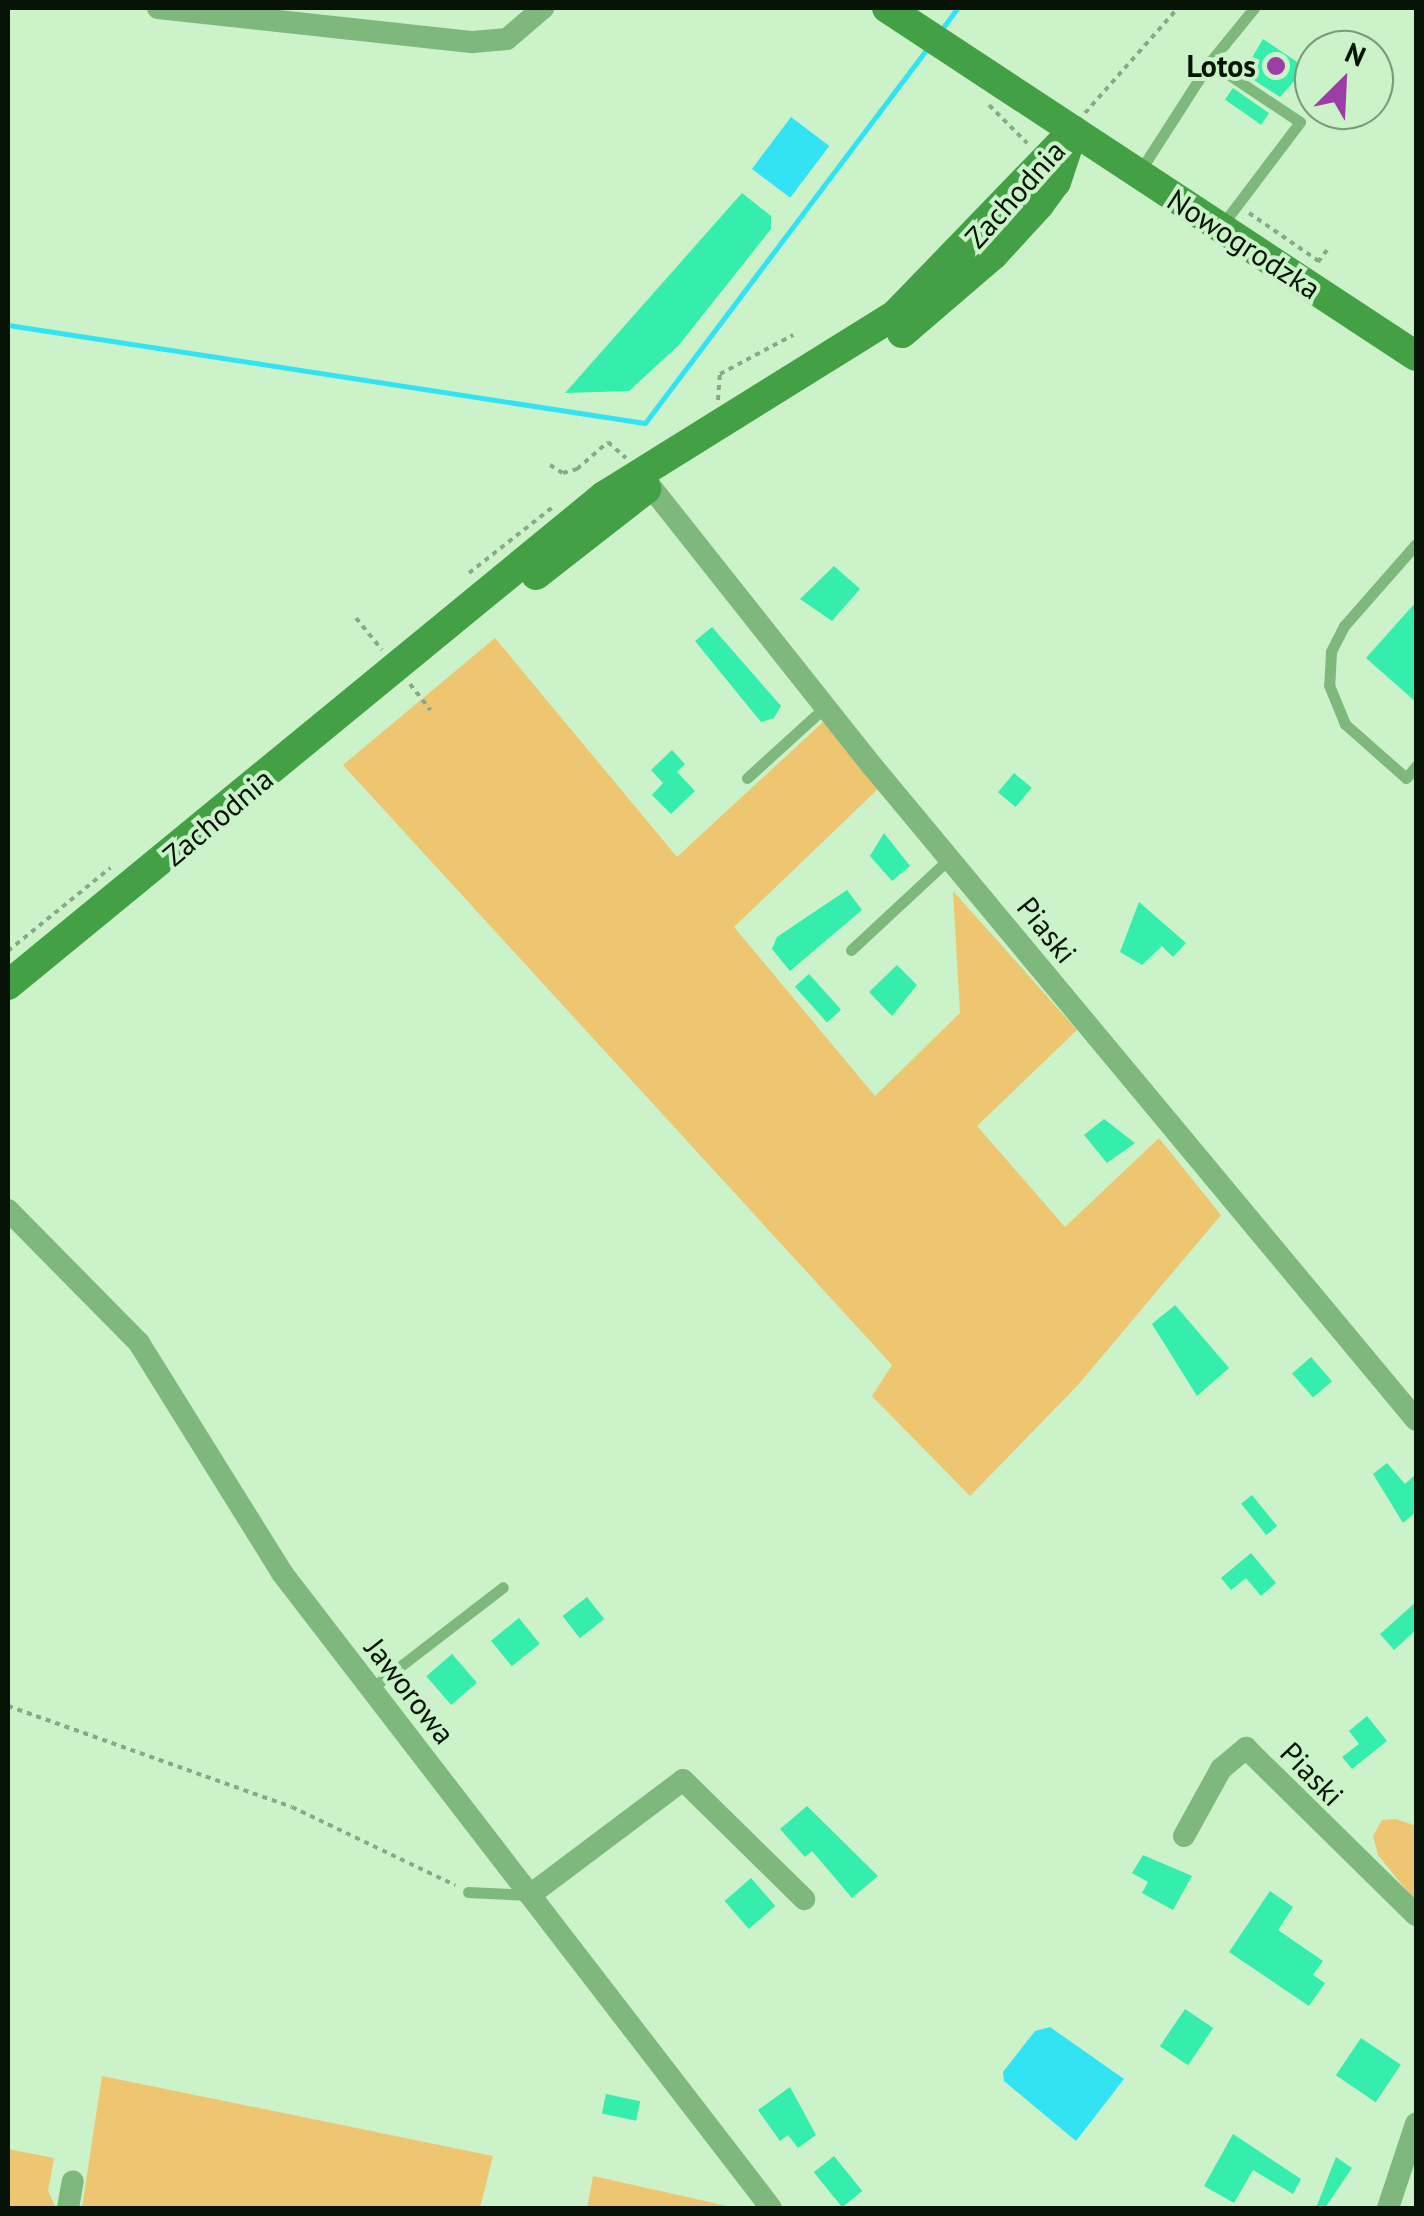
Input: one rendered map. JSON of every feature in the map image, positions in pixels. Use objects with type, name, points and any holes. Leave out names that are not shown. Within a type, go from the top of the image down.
[{"type":"main road","name":"Nowogrodzka","points":[[886,8],[953,52],[991,91],[1073,131],[1416,356]]},
{"type":"main road","points":[[991,91],[1033,154]]},
{"type":"main road","name":"Zachodnia","points":[[8,986],[397,668],[487,612],[635,466],[721,406],[896,314],[975,240],[1033,154],[1073,131]]},
{"type":"main road","name":"Zachodnia","points":[[635,466],[884,346],[993,256],[1056,182],[1073,131]]},
{"type":"main road","points":[[1056,182],[1092,168],[1133,172]]},
{"type":"main road","name":"Zachodnia","points":[[8,995],[38,964]]},
{"type":"street","points":[[158,8],[473,42],[506,39],[543,8]]},
{"type":"street","name":"Piaski","points":[[635,466],[825,707],[1416,1420]]},
{"type":"street","name":"Jaworowa","points":[[8,1210],[157,1366],[282,1573],[772,2208]]},
{"type":"street","name":"Piaski","points":[[1184,1836],[1221,1769],[1246,1748],[1416,1915]]},
{"type":"street","points":[[530,1896],[684,1780],[804,1898]]},
{"type":"street","points":[[1388,2208],[1416,2124]]},
{"type":"street","points":[[68,2208],[73,2180]]},
{"type":"lane","points":[[1133,172],[1210,62],[1254,8]]},
{"type":"lane","points":[[1210,62],[1300,122],[1220,228]]},
{"type":"lane","points":[[1416,544],[1344,626],[1331,652],[1329,685],[1345,724],[1406,778],[1416,766]]},
{"type":"lane","points":[[747,778],[825,707]]},
{"type":"lane","points":[[851,950],[949,858]]},
{"type":"lane","points":[[372,1688],[503,1588]]},
{"type":"lane","points":[[468,1892],[530,1896]]},
{"type":"path","points":[[1073,131],[1178,8]]},
{"type":"path","points":[[991,91],[1024,134],[1033,154]]},
{"type":"path","points":[[721,406],[720,374],[794,335]]},
{"type":"path","points":[[550,465],[562,473],[577,469],[608,442],[635,466]]},
{"type":"path","points":[[478,566],[566,498]]},
{"type":"path","points":[[8,1706],[292,1807],[468,1892]]},
{"type":"shaded area","points":[[495,638],[677,857],[823,722],[879,788],[734,927],[875,1096],[960,1013],[953,891],[1077,1030],[977,1126],[1065,1227],[1159,1138],[1221,1215],[1077,1386],[970,1496],[872,1396],[892,1365],[343,765]]},
{"type":"shaded area","points":[[1396,1819],[1416,1826],[1416,1902],[1378,1855],[1373,1836],[1382,1820]]},
{"type":"shaded area","points":[[102,2076],[493,2156],[480,2208],[82,2208]]},
{"type":"shaded area","points":[[8,2149],[54,2158],[48,2191],[56,2208],[8,2208]]},
{"type":"shaded area","points":[[593,2176],[736,2208],[587,2208]]},
{"type":"water","points":[[791,117],[829,146],[790,198],[752,169]]},
{"type":"water","points":[[1050,2027],[1124,2079],[1076,2141],[1004,2081],[1003,2072],[1035,2031]]},
{"type":"building","points":[[1263,39],[1294,60],[1294,81],[1280,97],[1243,73]]},
{"type":"building","points":[[1233,88],[1269,113],[1261,125],[1225,99]]},
{"type":"building","points":[[742,193],[771,216],[771,229],[679,345],[629,391],[565,393]]},
{"type":"building","points":[[834,566],[860,589],[832,621],[800,599]]},
{"type":"building","points":[[1416,602],[1416,702],[1366,658]]},
{"type":"building","points":[[712,627],[781,706],[774,718],[761,722],[695,641]]},
{"type":"building","points":[[672,750],[685,764],[677,772],[695,791],[671,814],[652,795],[663,783],[651,770]]},
{"type":"building","points":[[1014,773],[1032,788],[1016,807],[998,792]]},
{"type":"building","points":[[884,833],[910,866],[892,881],[870,856]]},
{"type":"building","points":[[847,890],[862,910],[790,971],[772,949],[777,937]]},
{"type":"building","points":[[1139,902],[1186,943],[1173,957],[1162,946],[1142,965],[1120,952]]},
{"type":"building","points":[[897,965],[917,985],[892,1016],[869,992]]},
{"type":"building","points":[[809,974],[841,1010],[827,1022],[795,987]]},
{"type":"building","points":[[1104,1119],[1135,1143],[1107,1163],[1084,1135]]},
{"type":"building","points":[[1175,1305],[1229,1368],[1197,1396],[1152,1324]]},
{"type":"building","points":[[1311,1357],[1332,1381],[1313,1398],[1292,1373]]},
{"type":"building","points":[[1387,1463],[1405,1484],[1416,1474],[1416,1512],[1403,1523],[1373,1474]]},
{"type":"building","points":[[1252,1495],[1277,1526],[1266,1535],[1241,1504]]},
{"type":"building","points":[[1251,1553],[1276,1583],[1261,1596],[1246,1578],[1231,1590],[1221,1578]]},
{"type":"building","points":[[587,1597],[604,1619],[580,1638],[563,1616]]},
{"type":"building","points":[[1416,1602],[1416,1630],[1394,1650],[1380,1634]]},
{"type":"building","points":[[519,1618],[540,1644],[512,1666],[491,1641]]},
{"type":"building","points":[[452,1654],[477,1683],[451,1705],[426,1676]]},
{"type":"building","points":[[1367,1716],[1387,1741],[1352,1769],[1342,1757],[1359,1744],[1349,1731]]},
{"type":"building","points":[[807,1806],[878,1876],[852,1898],[812,1851],[805,1857],[780,1829]]},
{"type":"building","points":[[1143,1855],[1192,1876],[1173,1910],[1142,1893],[1148,1882],[1132,1873]]},
{"type":"building","points":[[751,1878],[775,1906],[749,1929],[725,1901]]},
{"type":"building","points":[[1270,1891],[1293,1907],[1278,1930],[1323,1961],[1313,1975],[1325,1983],[1309,2006],[1229,1952]]},
{"type":"building","points":[[1185,2009],[1213,2028],[1188,2065],[1160,2046]]},
{"type":"building","points":[[1361,2038],[1401,2065],[1376,2102],[1336,2075]]},
{"type":"building","points":[[790,2087],[816,2135],[798,2148],[788,2135],[780,2141],[758,2110]]},
{"type":"building","points":[[606,2094],[640,2101],[636,2121],[602,2114]]},
{"type":"building","points":[[1233,2134],[1301,2179],[1293,2194],[1253,2170],[1234,2203],[1204,2186]]},
{"type":"building","points":[[834,2156],[862,2191],[842,2207],[814,2172]]},
{"type":"building","points":[[1336,2157],[1352,2168],[1325,2208],[1316,2208]]},
{"type":"waterway","points":[[942,29],[957,8]]},
{"type":"waterway","points":[[8,325],[645,423],[929,46]]},
{"type":"place","name":"Lotos","points":[[1276,66]]}]
